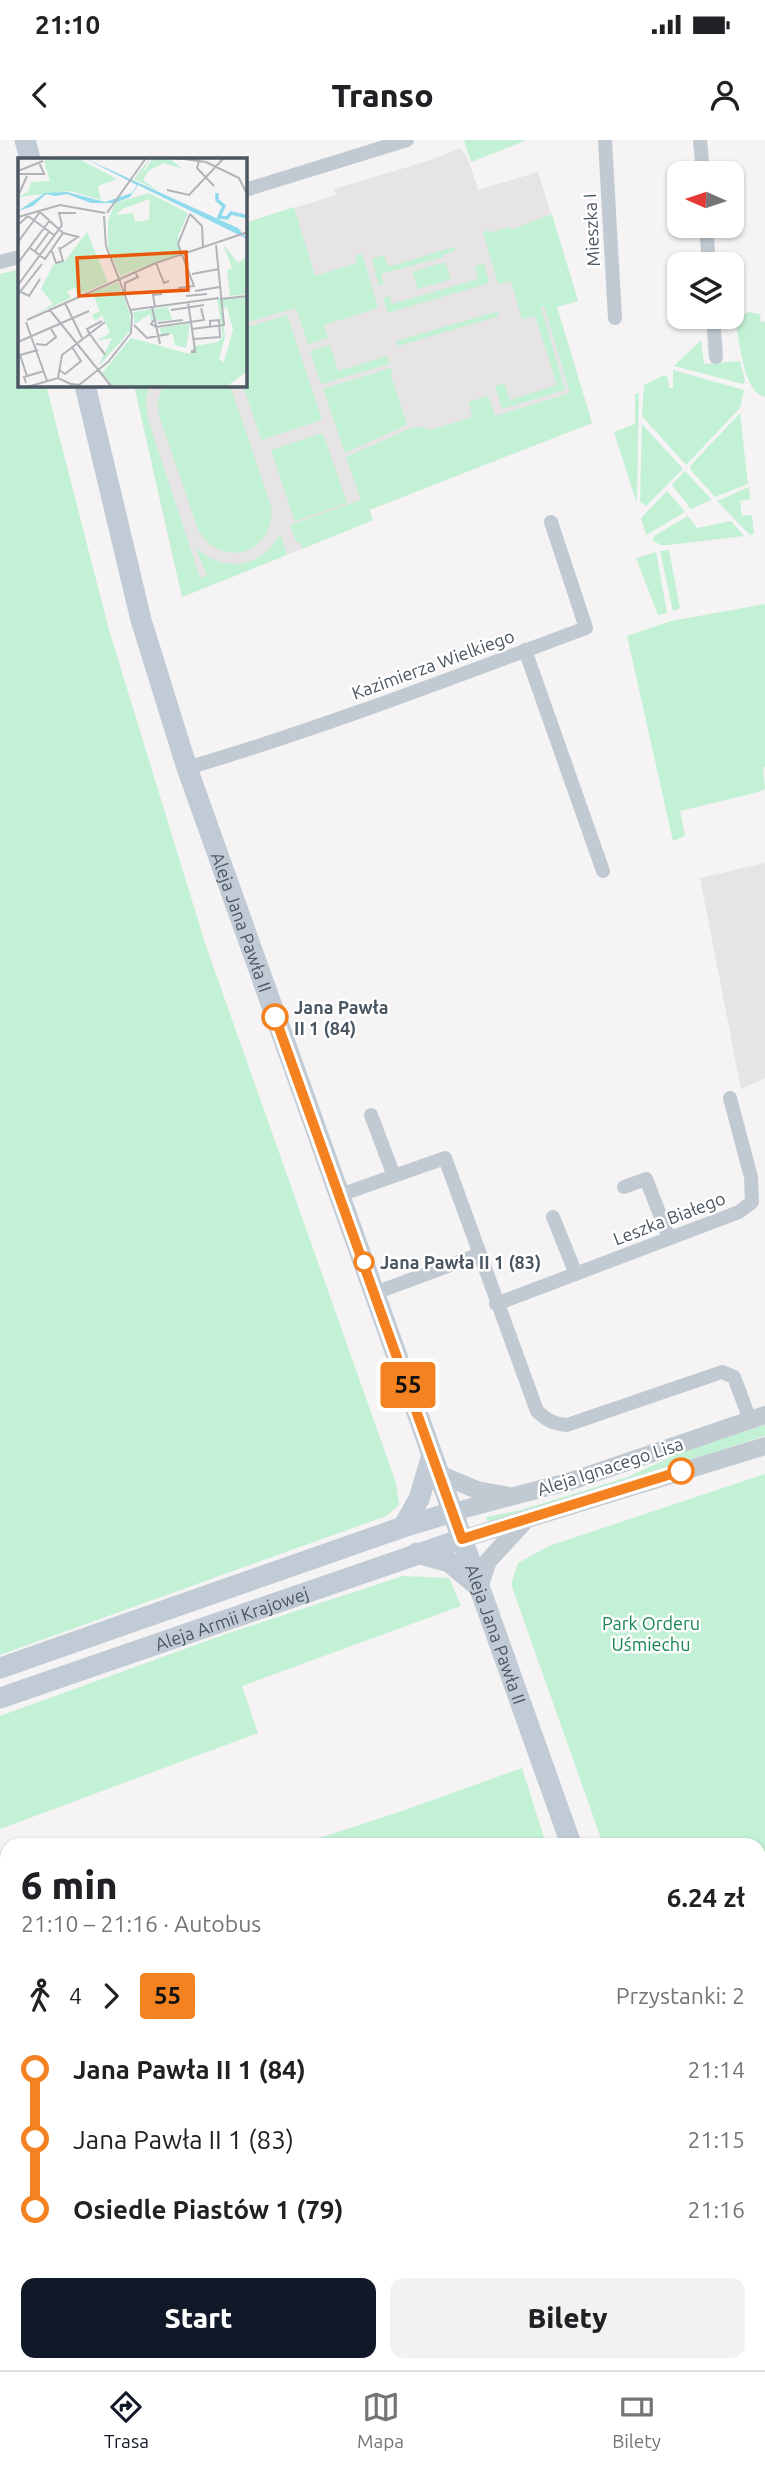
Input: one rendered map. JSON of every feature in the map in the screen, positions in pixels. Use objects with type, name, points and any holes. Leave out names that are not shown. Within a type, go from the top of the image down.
[{"type":"main road","points":[[25,140],[30,158]]},
{"type":"main road","name":"Aleja Jana Pawła II","points":[[85,387],[141,620],[187,768],[569,1838]]},
{"type":"main road","points":[[404,1527],[436,1464]]},
{"type":"main road","name":"Aleja Armii Krajowej","points":[[0,1668],[453,1512]]},
{"type":"main road","name":"Aleja Armii Krajowej","points":[[0,1698],[462,1539]]},
{"type":"main road","points":[[417,1553],[449,1562],[479,1587]]},
{"type":"street","points":[[247,189],[407,140]]},
{"type":"street","name":"Mieszka I","points":[[605,140],[615,318]]},
{"type":"street","points":[[700,140],[701,161]]},
{"type":"street","points":[[0,262],[18,257]]},
{"type":"street","points":[[714,329],[716,357]]},
{"type":"street","name":"Kazimierza Wielkiego","points":[[187,768],[331,722],[586,628],[551,522]]},
{"type":"street","points":[[525,650],[603,871]]},
{"type":"street","name":"Leszka Białego","points":[[496,1304],[739,1212],[752,1202],[751,1177],[730,1098]]},
{"type":"street","points":[[371,1115],[394,1176]]},
{"type":"street","points":[[340,1195],[445,1157],[496,1304],[537,1411],[544,1418],[556,1424],[567,1425],[722,1371],[734,1377],[757,1418]]},
{"type":"street","points":[[624,1187],[646,1179],[668,1238]]},
{"type":"street","points":[[553,1217],[576,1274]]},
{"type":"street","points":[[375,1293],[480,1254]]},
{"type":"street","name":"Aleja Ignacego Lisa","points":[[453,1512],[571,1481],[757,1418]]},
{"type":"street","name":"Aleja Ignacego Lisa","points":[[462,1539],[765,1446]]},
{"type":"street","points":[[436,1464],[477,1490],[513,1497]]},
{"type":"street","points":[[479,1587],[488,1562],[526,1520]]},
{"type":"shaded area","points":[[461,148],[468,159],[478,190],[538,172],[578,301],[557,307],[592,423],[369,510],[373,520],[182,597],[134,387],[247,387],[247,222],[336,195],[334,189],[431,160]]},
{"type":"shaded area","points":[[765,863],[765,1078],[741,1089],[700,878]]},
{"type":"green space","points":[[464,140],[527,140],[471,162]]},
{"type":"green space","points":[[294,207],[315,276],[357,263],[355,256],[362,253],[378,308],[324,325],[328,338],[308,344],[296,308],[247,322],[247,222]]},
{"type":"green space","points":[[552,214],[578,301],[557,307],[592,423],[369,510],[373,520],[302,549],[300,542],[296,542],[290,525],[361,500],[346,457],[409,429],[419,427],[431,430],[472,417],[469,402],[488,396],[495,416],[570,393],[544,306],[541,307],[565,390],[502,409],[495,386],[504,383],[510,400],[557,385],[535,316],[522,319],[511,281],[498,284],[483,232],[489,230],[490,233],[510,227],[511,230]]},
{"type":"green space","points":[[454,247],[455,251],[443,255],[444,257],[381,274],[384,284],[379,286],[372,259],[384,255],[388,267]]},
{"type":"green space","points":[[445,262],[451,279],[418,289],[412,272]]},
{"type":"green space","points":[[484,263],[489,283],[388,313],[383,298],[390,296],[392,304],[478,279],[475,266]]},
{"type":"green space","points":[[17,270],[18,274],[18,387],[47,387],[109,630],[206,946],[396,1483],[399,1505],[386,1516],[0,1655],[0,274]]},
{"type":"green space","points":[[498,311],[499,316],[398,346],[396,341]]},
{"type":"green space","points":[[748,312],[760,314],[761,322],[765,322],[765,397],[752,387],[741,355],[737,329],[744,329],[744,315]]},
{"type":"green space","points":[[287,315],[322,420],[261,440],[244,387],[247,387],[247,327]]},
{"type":"green space","points":[[701,340],[704,364],[740,361],[745,381],[743,384],[674,366]]},
{"type":"green space","points":[[330,345],[338,371],[387,356],[390,364],[321,384],[310,351]]},
{"type":"green space","points":[[391,368],[393,372],[390,373],[407,425],[345,453],[323,389]]},
{"type":"green space","points":[[673,370],[744,390],[740,408],[686,465],[642,416],[644,385],[664,375],[668,377],[669,388],[673,388]]},
{"type":"green space","points":[[134,387],[149,387],[146,398],[148,419],[200,578],[207,575],[195,547],[217,561],[242,563],[264,554],[280,533],[287,555],[182,597]]},
{"type":"green space","points":[[162,387],[230,387],[271,506],[270,522],[265,535],[256,545],[233,553],[220,550],[208,543],[198,530],[159,415],[158,400]]},
{"type":"green space","points":[[639,393],[636,501],[614,432],[635,424],[635,394]]},
{"type":"green space","points":[[740,413],[748,484],[715,497],[690,466]]},
{"type":"green space","points":[[642,424],[683,469],[646,506],[640,502]]},
{"type":"green space","points":[[323,433],[347,503],[295,521],[271,450]]},
{"type":"green space","points":[[685,471],[711,500],[691,509],[672,485]]},
{"type":"green space","points":[[749,487],[750,499],[740,501],[742,516],[752,515],[754,534],[750,535],[717,501]]},
{"type":"green space","points":[[667,491],[685,512],[646,535],[641,518]]},
{"type":"green space","points":[[688,516],[697,528],[731,521],[744,536],[669,545],[653,541],[654,536]]},
{"type":"green space","points":[[669,550],[680,608],[673,611],[660,551]]},
{"type":"green space","points":[[656,552],[667,613],[658,615],[636,558]]},
{"type":"green space","points":[[765,604],[765,789],[680,811],[685,836],[673,841],[627,636],[671,621]]},
{"type":"green space","points":[[765,1425],[765,1436],[499,1520],[487,1521],[486,1517],[521,1510],[628,1477],[686,1450]]},
{"type":"green space","name":"Park Orderu Uśmiechu","points":[[765,1474],[765,1838],[601,1838],[511,1584],[518,1563],[549,1546]]},
{"type":"green space","points":[[403,1576],[449,1578],[461,1606],[242,1686],[258,1733],[0,1829],[0,1716],[226,1634]]},
{"type":"green space","points":[[522,1768],[544,1838],[319,1838]]},
{"type":"bus line","name":"55","points":[[275,1017],[462,1539],[681,1471]]},
{"type":"place","name":"Jana Pawła II 1 (84)","points":[[275,1017]]},
{"type":"place","name":"Jana Pawła II 1 (83)","points":[[364,1262]]}]
